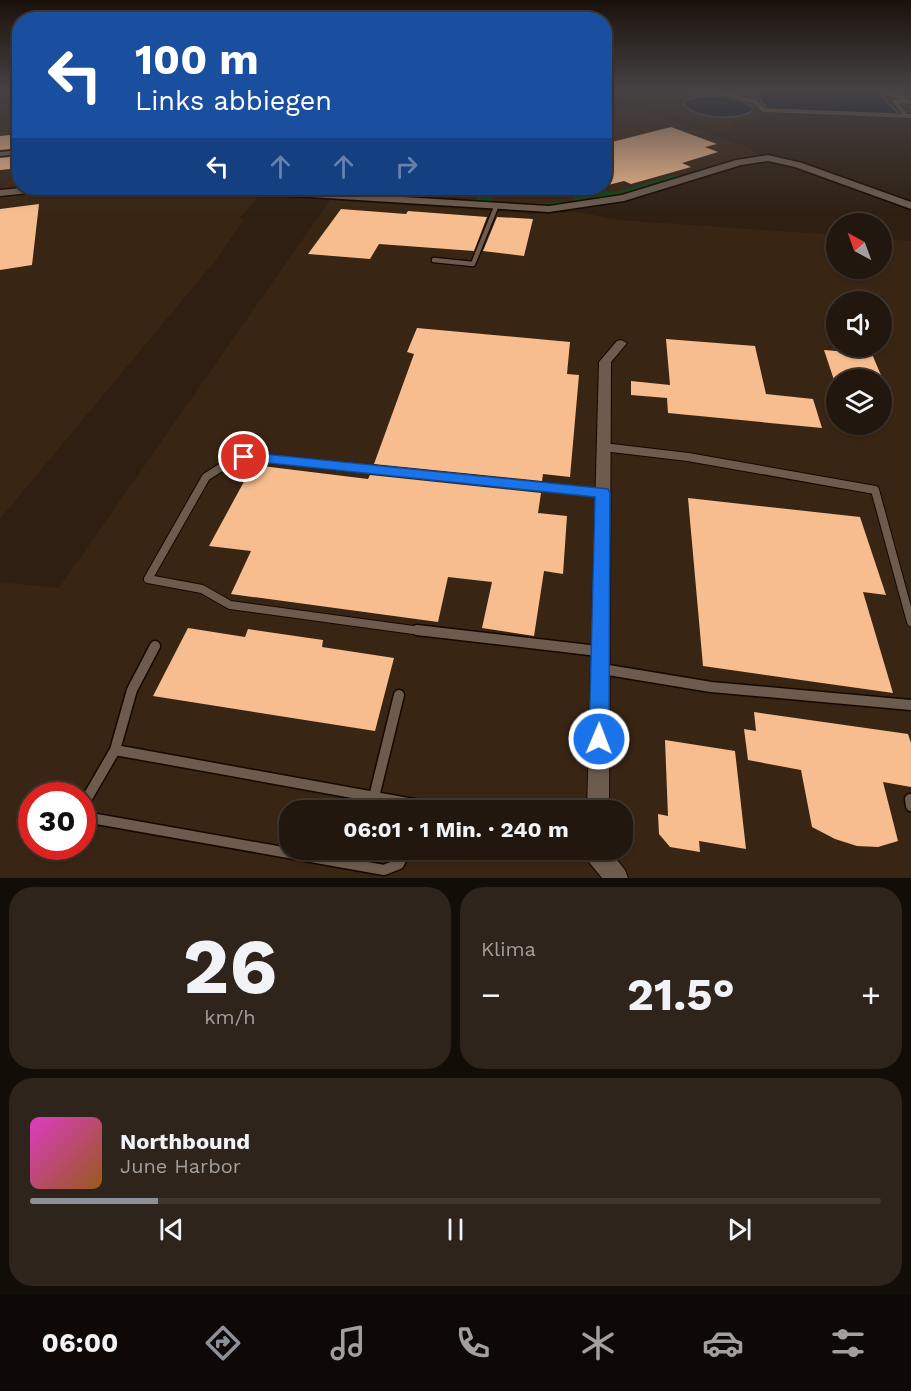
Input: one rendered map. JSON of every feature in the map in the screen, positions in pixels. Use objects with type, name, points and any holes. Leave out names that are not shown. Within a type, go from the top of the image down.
[{"type":"street","points":[[317,195],[549,209],[599,203],[740,162],[768,158],[798,165],[911,206]]},
{"type":"street","points":[[598,800],[605,362],[621,343]]},
{"type":"street","points":[[602,860],[617,878]]},
{"type":"lane","points":[[434,260],[473,264],[496,207]]},
{"type":"lane","points":[[603,447],[688,457],[875,490],[911,622]]},
{"type":"lane","points":[[600,651],[439,633],[230,605],[219,595],[208,590],[148,579],[206,477],[214,469],[238,458],[541,485],[603,493]]},
{"type":"lane","points":[[96,783],[115,750],[132,690],[155,646]]},
{"type":"lane","points":[[600,669],[711,687],[911,705]]},
{"type":"lane","points":[[374,797],[399,695]]},
{"type":"lane","points":[[115,750],[386,800]]},
{"type":"lane","points":[[96,819],[279,851]]},
{"type":"lane","points":[[328,860],[384,870],[397,867],[404,860]]},
{"type":"shaded area","points":[[0,131],[12,131],[12,195],[260,195],[240,218],[244,220],[215,261],[0,519]]},
{"type":"shaded area","points":[[612,131],[701,131],[751,149],[761,156],[740,158],[625,193],[580,203],[531,206],[453,201],[463,195],[612,195]]},
{"type":"shaded area","points":[[330,200],[533,214],[580,212],[619,220],[826,234],[826,279],[892,279],[892,240],[911,241],[911,878],[0,878],[0,582],[59,588]]},
{"type":"green space","points":[[677,176],[603,198],[578,202],[529,205],[481,202],[477,200],[477,197],[492,196],[492,202],[527,204],[575,201],[572,197],[612,195],[612,193]]},
{"type":"building","points":[[655,131],[682,131],[717,144],[705,147],[718,152],[682,163],[691,167],[631,184],[624,181],[612,184],[612,142]]},
{"type":"building","points":[[12,135],[12,149],[0,150],[0,136]]},
{"type":"building","points":[[12,157],[12,169],[0,170],[0,158]]},
{"type":"building","points":[[39,204],[32,265],[0,270],[0,209]]},
{"type":"building","points":[[341,209],[487,217],[474,251],[379,244],[370,259],[308,254]]},
{"type":"building","points":[[497,217],[533,219],[524,256],[483,251]]},
{"type":"building","points":[[417,328],[570,342],[567,374],[579,375],[570,477],[543,474],[542,481],[374,464],[414,354],[407,352]]},
{"type":"building","points":[[666,339],[755,346],[766,394],[813,399],[822,428],[668,413],[667,398],[631,395],[631,381],[670,385]]},
{"type":"building","points":[[826,357],[873,357],[878,369],[830,369]]},
{"type":"building","points":[[253,465],[368,479],[370,475],[541,493],[538,513],[567,516],[563,574],[544,571],[534,636],[482,628],[492,582],[448,577],[438,622],[231,594],[251,551],[209,546]]},
{"type":"building","points":[[688,498],[860,517],[886,595],[863,592],[893,693],[703,666]]},
{"type":"building","points":[[188,628],[245,637],[248,629],[323,640],[322,647],[394,658],[375,731],[153,696]]},
{"type":"building","points":[[754,712],[908,734],[911,743],[911,787],[883,782],[898,841],[878,847],[857,846],[835,839],[812,827],[801,770],[748,760],[744,729],[756,731]]},
{"type":"building","points":[[665,740],[735,751],[746,849],[699,841],[700,852],[670,847],[659,834],[658,814],[668,816]]},
{"type":"route","points":[[244,457],[603,493],[599,739]]}]
